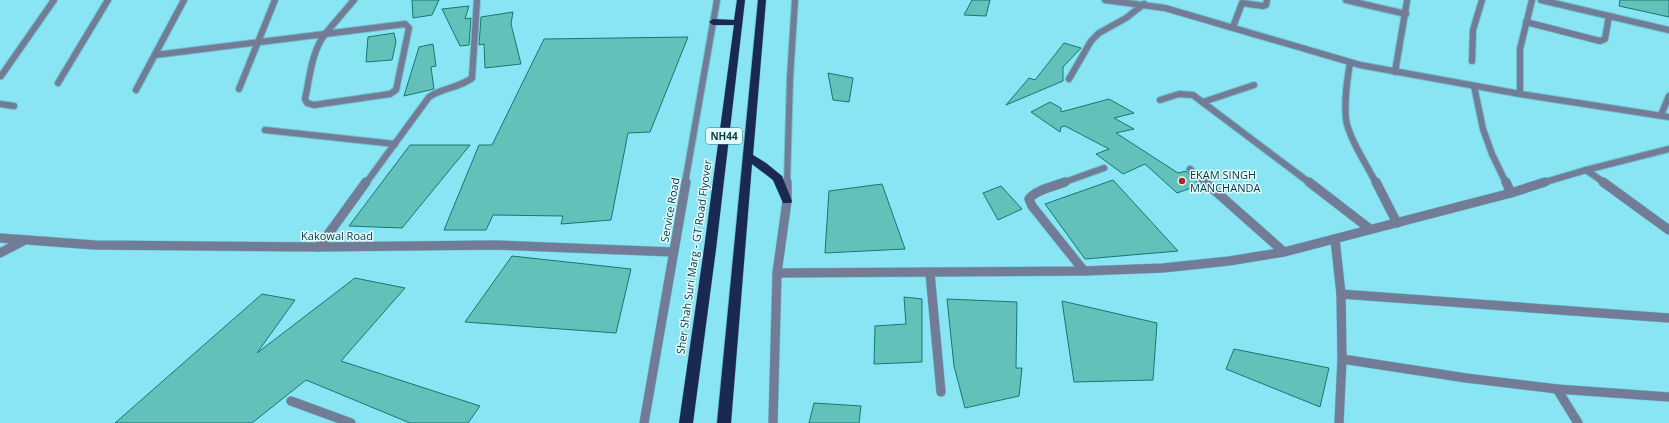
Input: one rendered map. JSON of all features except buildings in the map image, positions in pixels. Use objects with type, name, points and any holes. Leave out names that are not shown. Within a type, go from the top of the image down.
[{"type":"highway","name":"NH44","points":[[738,23],[741,0]]},
{"type":"highway","name":"NH44","points":[[724,423],[741,251],[747,156],[762,0]]},
{"type":"highway","points":[[713,22],[738,23]]},
{"type":"highway","name":"Sher Shah Suri Marg - GT Road Flyover","points":[[686,423],[710,249],[738,23]]},
{"type":"highway","points":[[747,156],[762,165],[778,178],[787,201]]},
{"type":"street","points":[[0,76],[54,0]]},
{"type":"street","points":[[58,83],[108,0]]},
{"type":"street","points":[[136,90],[184,0]]},
{"type":"street","points":[[239,89],[274,0]]},
{"type":"street","points":[[155,55],[259,41],[326,33],[399,24],[408,26],[409,28],[396,90],[390,94],[320,105],[307,104],[305,99],[320,41],[326,33],[354,0]]},
{"type":"street","points":[[320,247],[429,97],[435,92],[461,85],[472,78],[477,0]]},
{"type":"street","name":"Service Road","points":[[644,423],[717,0]]},
{"type":"street","points":[[773,423],[777,273],[787,201],[790,78],[795,0]]},
{"type":"street","points":[[1105,0],[1165,8],[1350,63],[1520,94],[1669,117]]},
{"type":"street","points":[[1233,27],[1242,3],[1263,6],[1266,5],[1267,0]]},
{"type":"street","points":[[1346,0],[1406,14]]},
{"type":"street","points":[[1394,72],[1406,14],[1407,0]]},
{"type":"street","points":[[1472,61],[1471,41],[1473,25],[1482,0]]},
{"type":"street","points":[[1520,94],[1520,49],[1532,0]]},
{"type":"street","points":[[1542,0],[1669,30]]},
{"type":"street","points":[[1069,79],[1091,41],[1099,33],[1126,18],[1144,4]]},
{"type":"street","points":[[1526,22],[1600,41],[1605,39],[1609,16]]},
{"type":"street","points":[[1350,63],[1346,87],[1346,120],[1352,137],[1397,223]]},
{"type":"street","points":[[1203,102],[1254,86]]},
{"type":"street","points":[[1474,86],[1483,129],[1492,154],[1511,193]]},
{"type":"street","points":[[1160,100],[1186,94],[1193,95],[1370,229]]},
{"type":"street","points":[[1661,115],[1669,96]]},
{"type":"street","points":[[0,104],[14,106]]},
{"type":"street","points":[[265,130],[395,144]]},
{"type":"street","points":[[777,273],[1084,272],[1163,268],[1228,261],[1284,252],[1511,193],[1586,170],[1669,149]]},
{"type":"street","points":[[1084,272],[1028,200],[1031,196],[1038,192],[1104,168]]},
{"type":"street","points":[[1190,170],[1284,252]]},
{"type":"street","points":[[1586,170],[1669,230]]},
{"type":"street","name":"Kakowal Road","points":[[0,238],[23,241],[103,245],[320,247],[495,245],[673,252]]},
{"type":"street","points":[[1335,239],[1341,294],[1342,359],[1339,423]]},
{"type":"street","points":[[0,253],[23,241]]},
{"type":"street","points":[[930,273],[941,392]]},
{"type":"street","points":[[1341,294],[1669,318]]},
{"type":"street","points":[[1342,359],[1466,378],[1557,389],[1669,397]]},
{"type":"street","points":[[1557,389],[1578,423]]},
{"type":"street","points":[[291,401],[351,423]]},
{"type":"place","name":"EKAM SINGH MANCHANDA","points":[[1182,181]]}]
